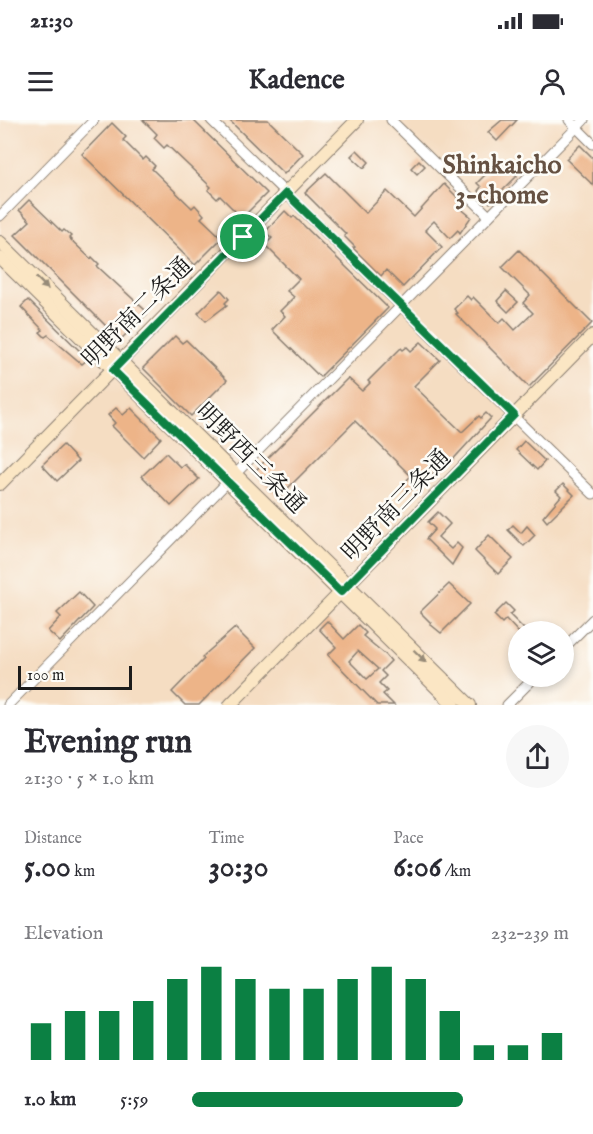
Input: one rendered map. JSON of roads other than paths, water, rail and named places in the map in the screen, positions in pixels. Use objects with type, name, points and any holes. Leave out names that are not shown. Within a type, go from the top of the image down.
[{"type":"street","points":[[0,216],[94,120]]},
{"type":"street","points":[[211,120],[593,494]]},
{"type":"street","name":"明野南二条通","points":[[0,484],[357,120]]},
{"type":"street","points":[[391,120],[489,216]]},
{"type":"street","points":[[568,120],[593,144]]},
{"type":"street","points":[[8,705],[584,120]]},
{"type":"street","name":"明野西三条通","points":[[0,242],[117,365],[344,589],[454,705]]},
{"type":"street","name":"明野西三条通","points":[[0,258],[117,365]]},
{"type":"street","name":"明野南三条通","points":[[230,705],[593,335]]},
{"type":"street","name":"明野西三条通","points":[[344,589],[470,705]]},
{"type":"street","points":[[574,638],[593,619]]},
{"type":"street","points":[[507,705],[525,687]]},
{"type":"district","name":"Shinkaicho 3-chome","points":[[502,180]]}]
